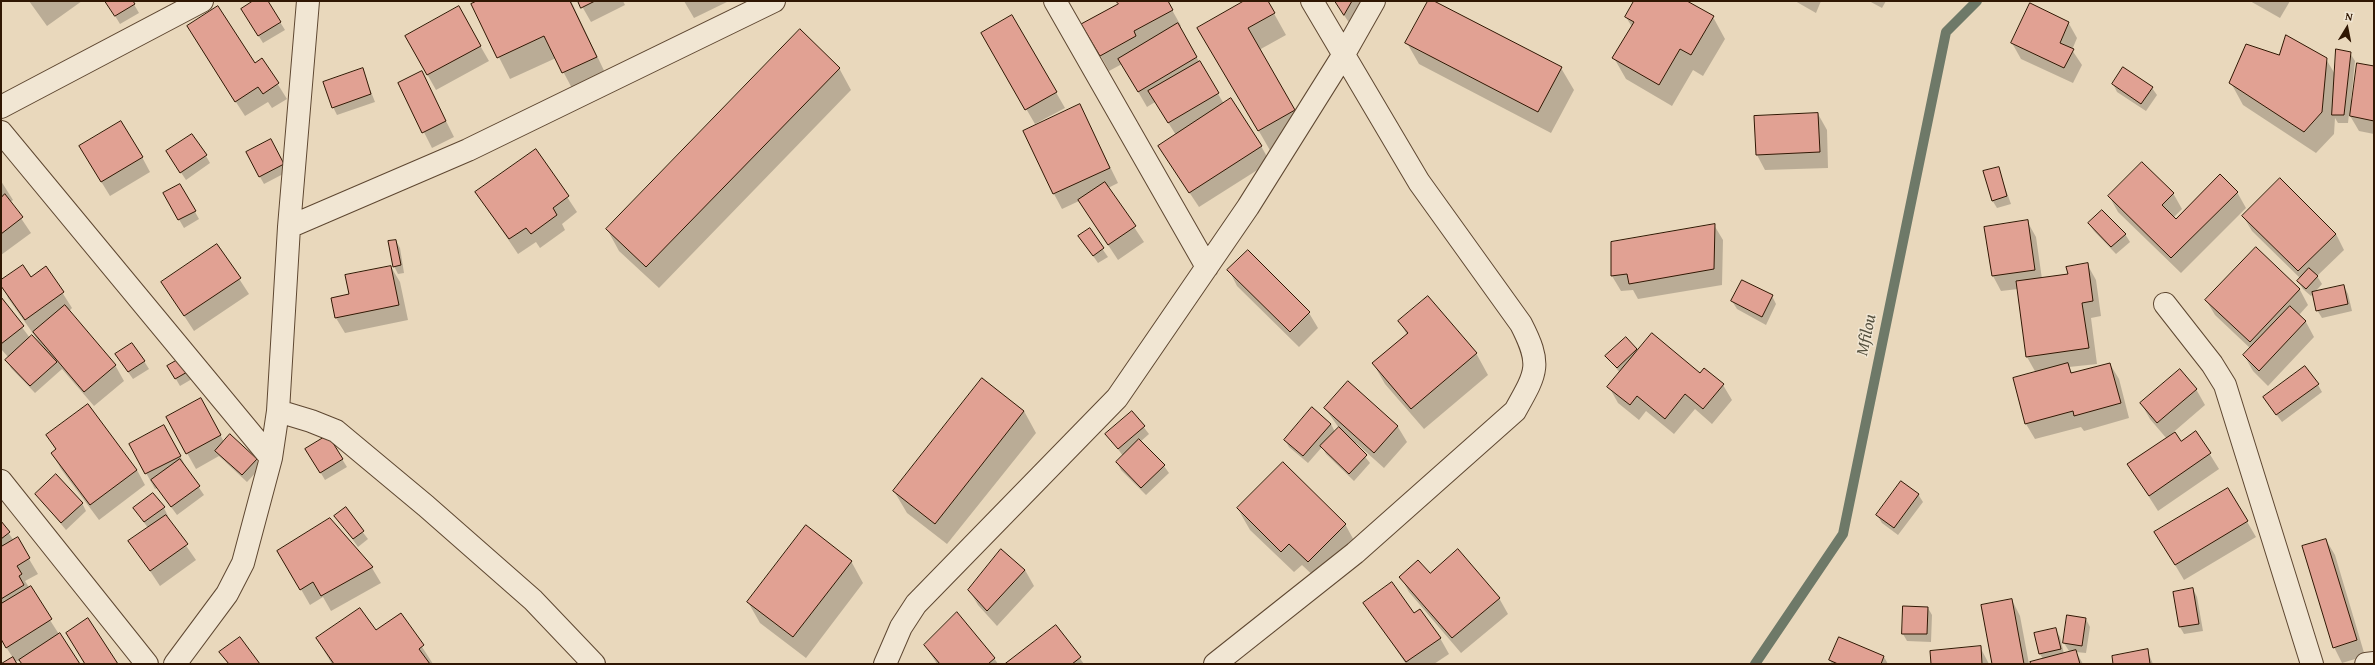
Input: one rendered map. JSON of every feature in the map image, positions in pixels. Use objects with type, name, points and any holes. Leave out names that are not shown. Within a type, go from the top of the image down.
[{"type":"street","points":[[1,107],[177,6],[202,1]]},
{"type":"street","points":[[175,664],[227,594],[243,563],[271,458],[278,411],[289,226],[308,1]]},
{"type":"street","points":[[289,226],[468,150],[774,1]]},
{"type":"street","points":[[1055,1],[1207,267]]},
{"type":"street","points":[[1215,664],[1355,553],[1515,411],[1529,386],[1536,362],[1532,345],[1521,324],[1419,182],[1312,1]]},
{"type":"street","points":[[885,664],[900,627],[916,604],[1117,398],[1248,206],[1344,54],[1374,1]]},
{"type":"street","points":[[1,132],[271,458]]},
{"type":"street","points":[[2165,304],[2212,364],[2225,385],[2312,664]]},
{"type":"street","points":[[278,411],[311,421],[336,431],[426,506],[533,600],[588,662]]},
{"type":"street","points":[[1,481],[147,664]]},
{"type":"street","points":[[2366,664],[2374,663]]},
{"type":"building","points":[[105,1],[133,1],[135,4],[115,16]]},
{"type":"building","points":[[253,1],[268,1],[281,22],[258,36],[241,9]]},
{"type":"building","points":[[477,1],[570,1],[597,57],[562,73],[544,36],[497,58],[471,4]]},
{"type":"building","points":[[578,1],[595,1],[581,8]]},
{"type":"building","points":[[1116,1],[1168,1],[1173,10],[1134,31],[1136,36],[1100,56],[1081,24],[1118,4]]},
{"type":"building","points":[[1244,1],[1268,1],[1275,13],[1248,28],[1295,110],[1258,131],[1197,28]]},
{"type":"building","points":[[1335,1],[1352,1],[1344,15]]},
{"type":"building","points":[[1428,1],[1434,1],[1562,67],[1538,112],[1405,43]]},
{"type":"building","points":[[1634,1],[1687,1],[1714,16],[1691,55],[1680,49],[1659,85],[1612,58],[1634,22],[1625,17]]},
{"type":"building","points":[[2030,3],[2069,22],[2060,43],[2074,49],[2064,68],[2011,43]]},
{"type":"building","points":[[218,6],[255,63],[262,58],[279,83],[263,94],[258,87],[235,102],[187,26]]},
{"type":"building","points":[[459,6],[481,46],[427,75],[405,36]]},
{"type":"building","points":[[1012,15],[1057,92],[1025,110],[981,33]]},
{"type":"building","points":[[1178,23],[1197,57],[1138,92],[1118,59]]},
{"type":"building","points":[[800,29],[840,68],[646,267],[606,229]]},
{"type":"building","points":[[2286,35],[2327,58],[2322,112],[2304,132],[2229,83],[2246,44],[2279,55]]},
{"type":"building","points":[[2336,49],[2351,52],[2344,115],[2332,115]]},
{"type":"building","points":[[1200,61],[1219,93],[1168,123],[1148,91]]},
{"type":"building","points":[[2357,63],[2374,66],[2374,121],[2350,116]]},
{"type":"building","points":[[2123,67],[2153,87],[2141,104],[2112,84]]},
{"type":"building","points":[[363,68],[371,94],[332,108],[323,82]]},
{"type":"building","points":[[422,71],[446,121],[422,133],[398,83]]},
{"type":"building","points":[[1231,98],[1262,146],[1189,193],[1158,146]]},
{"type":"building","points":[[1080,104],[1110,168],[1053,194],[1023,131]]},
{"type":"building","points":[[1818,113],[1820,152],[1756,155],[1754,116]]},
{"type":"building","points":[[121,121],[143,157],[101,182],[79,146]]},
{"type":"building","points":[[192,134],[207,155],[180,173],[166,151]]},
{"type":"building","points":[[271,139],[284,164],[259,177],[246,152]]},
{"type":"building","points":[[536,149],[569,196],[553,208],[557,215],[531,234],[526,228],[509,239],[475,192]]},
{"type":"building","points":[[2142,162],[2174,193],[2162,205],[2176,219],[2220,174],[2238,192],[2171,258],[2108,196]]},
{"type":"building","points":[[1999,167],[2007,196],[1992,201],[1983,171]]},
{"type":"building","points":[[2280,178],[2336,234],[2298,271],[2242,216]]},
{"type":"building","points":[[1105,182],[1136,226],[1108,245],[1078,200]]},
{"type":"building","points":[[180,184],[196,211],[178,220],[163,193]]},
{"type":"building","points":[[5,194],[23,217],[1,234],[1,198]]},
{"type":"building","points":[[2102,210],[2126,234],[2111,247],[2088,223]]},
{"type":"building","points":[[2028,220],[2035,270],[1992,276],[1984,227]]},
{"type":"building","points":[[1715,224],[1714,269],[1629,284],[1627,274],[1611,276],[1611,242]]},
{"type":"building","points":[[1090,228],[1104,248],[1093,256],[1078,236]]},
{"type":"building","points":[[396,240],[401,265],[393,267],[388,241]]},
{"type":"building","points":[[217,244],[241,278],[184,316],[161,282]]},
{"type":"building","points":[[2256,247],[2300,289],[2250,342],[2205,300]]},
{"type":"building","points":[[1248,250],[1310,312],[1290,332],[1227,270]]},
{"type":"building","points":[[2088,263],[2093,301],[2082,303],[2089,348],[2026,357],[2016,281],[2068,274],[2066,267]]},
{"type":"building","points":[[23,265],[31,277],[46,266],[64,292],[25,320],[1,286],[1,280]]},
{"type":"building","points":[[391,266],[399,305],[335,318],[331,298],[349,294],[345,275]]},
{"type":"building","points":[[2309,268],[2318,276],[2306,289],[2297,281]]},
{"type":"building","points":[[1742,280],[1773,295],[1762,317],[1731,301]]},
{"type":"building","points":[[2344,285],[2348,304],[2316,311],[2312,292]]},
{"type":"building","points":[[1428,296],[1477,353],[1411,409],[1372,363],[1408,333],[1398,321]]},
{"type":"building","points":[[1,297],[24,326],[1,344]]},
{"type":"building","points":[[65,305],[116,365],[84,392],[33,332]]},
{"type":"building","points":[[2290,306],[2306,321],[2259,371],[2243,355]]},
{"type":"building","points":[[1652,333],[1700,373],[1704,368],[1724,384],[1703,409],[1685,394],[1665,419],[1637,396],[1630,405],[1607,387]]},
{"type":"building","points":[[32,335],[57,362],[30,386],[5,360]]},
{"type":"building","points":[[1626,337],[1637,349],[1617,368],[1605,356]]},
{"type":"building","points":[[132,343],[145,361],[128,372],[115,354]]},
{"type":"building","points":[[181,358],[189,371],[175,379],[167,366]]},
{"type":"building","points":[[2068,363],[2071,373],[2110,363],[2121,403],[2074,416],[2073,411],[2025,424],[2013,378]]},
{"type":"building","points":[[2305,366],[2319,384],[2276,415],[2263,397]]},
{"type":"building","points":[[2180,369],[2197,389],[2157,423],[2140,403]]},
{"type":"building","points":[[982,378],[1024,411],[935,524],[893,491]]},
{"type":"building","points":[[1348,381],[1398,426],[1374,453],[1324,408]]},
{"type":"building","points":[[201,398],[221,435],[186,454],[166,417]]},
{"type":"building","points":[[88,404],[137,470],[90,505],[51,453],[56,449],[46,435]]},
{"type":"building","points":[[1312,407],[1331,424],[1303,456],[1284,440]]},
{"type":"building","points":[[1132,411],[1145,426],[1118,449],[1105,434]]},
{"type":"building","points":[[164,425],[181,456],[145,474],[129,444]]},
{"type":"building","points":[[1339,427],[1367,455],[1349,474],[1320,446]]},
{"type":"building","points":[[2196,431],[2211,453],[2149,496],[2127,464],[2175,432],[2181,441]]},
{"type":"building","points":[[230,434],[257,459],[242,475],[215,451]]},
{"type":"building","points":[[328,435],[343,459],[320,473],[305,449]]},
{"type":"building","points":[[1139,439],[1165,465],[1141,488],[1116,462]]},
{"type":"building","points":[[180,459],[200,486],[171,507],[151,480]]},
{"type":"building","points":[[1283,462],[1346,524],[1308,562],[1289,544],[1281,552],[1237,508]]},
{"type":"building","points":[[56,474],[83,503],[61,523],[35,494]]},
{"type":"building","points":[[1901,481],[1919,494],[1894,528],[1876,515]]},
{"type":"building","points":[[2228,488],[2248,521],[2175,565],[2154,532]]},
{"type":"building","points":[[153,493],[165,507],[144,522],[133,508]]},
{"type":"building","points":[[346,507],[364,531],[353,539],[334,516]]},
{"type":"building","points":[[166,515],[188,544],[150,571],[128,541]]},
{"type":"building","points":[[330,518],[373,567],[321,596],[313,582],[300,590],[277,551]]},
{"type":"building","points":[[1,521],[10,532],[1,539]]},
{"type":"building","points":[[806,525],[852,561],[793,637],[747,602]]},
{"type":"building","points":[[18,537],[30,558],[17,566],[22,574],[19,576],[24,585],[1,599],[1,547]]},
{"type":"building","points":[[2326,539],[2357,640],[2333,648],[2302,546]]},
{"type":"building","points":[[1001,549],[1025,570],[987,611],[968,590]]},
{"type":"building","points":[[1458,549],[1500,598],[1452,638],[1399,577],[1418,560],[1430,573]]},
{"type":"building","points":[[1392,582],[1414,613],[1420,609],[1441,638],[1406,662],[1363,603]]},
{"type":"building","points":[[31,586],[52,619],[6,648],[1,639],[1,604]]},
{"type":"building","points":[[2193,588],[2199,624],[2179,627],[2173,592]]},
{"type":"building","points":[[2012,599],[2024,664],[1992,664],[1981,605]]},
{"type":"building","points":[[1903,606],[1928,607],[1927,634],[1902,634]]},
{"type":"building","points":[[360,608],[376,630],[401,613],[424,645],[419,649],[430,664],[334,664],[316,638]]},
{"type":"building","points":[[957,612],[995,658],[988,664],[940,664],[924,645]]},
{"type":"building","points":[[2067,615],[2086,618],[2082,646],[2063,643]]},
{"type":"building","points":[[88,618],[118,664],[85,664],[66,633]]},
{"type":"building","points":[[1056,625],[1081,657],[1072,664],[1005,664]]},
{"type":"building","points":[[2056,628],[2061,649],[2039,654],[2034,633]]},
{"type":"building","points":[[60,633],[80,664],[22,664],[19,660]]},
{"type":"building","points":[[240,637],[260,664],[229,664],[219,652]]},
{"type":"building","points":[[1839,637],[1884,656],[1881,664],[1838,664],[1829,660]]},
{"type":"building","points":[[1981,646],[1982,664],[1931,664],[1930,651]]},
{"type":"building","points":[[2148,649],[2150,664],[2113,664],[2112,656]]},
{"type":"building","points":[[2076,650],[2080,664],[2031,664],[2030,662]]},
{"type":"building","points":[[13,657],[17,664],[1,664]]},
{"type":"waterway","name":"Mfilou","points":[[1755,664],[1843,534],[1946,32],[1977,1]]}]
